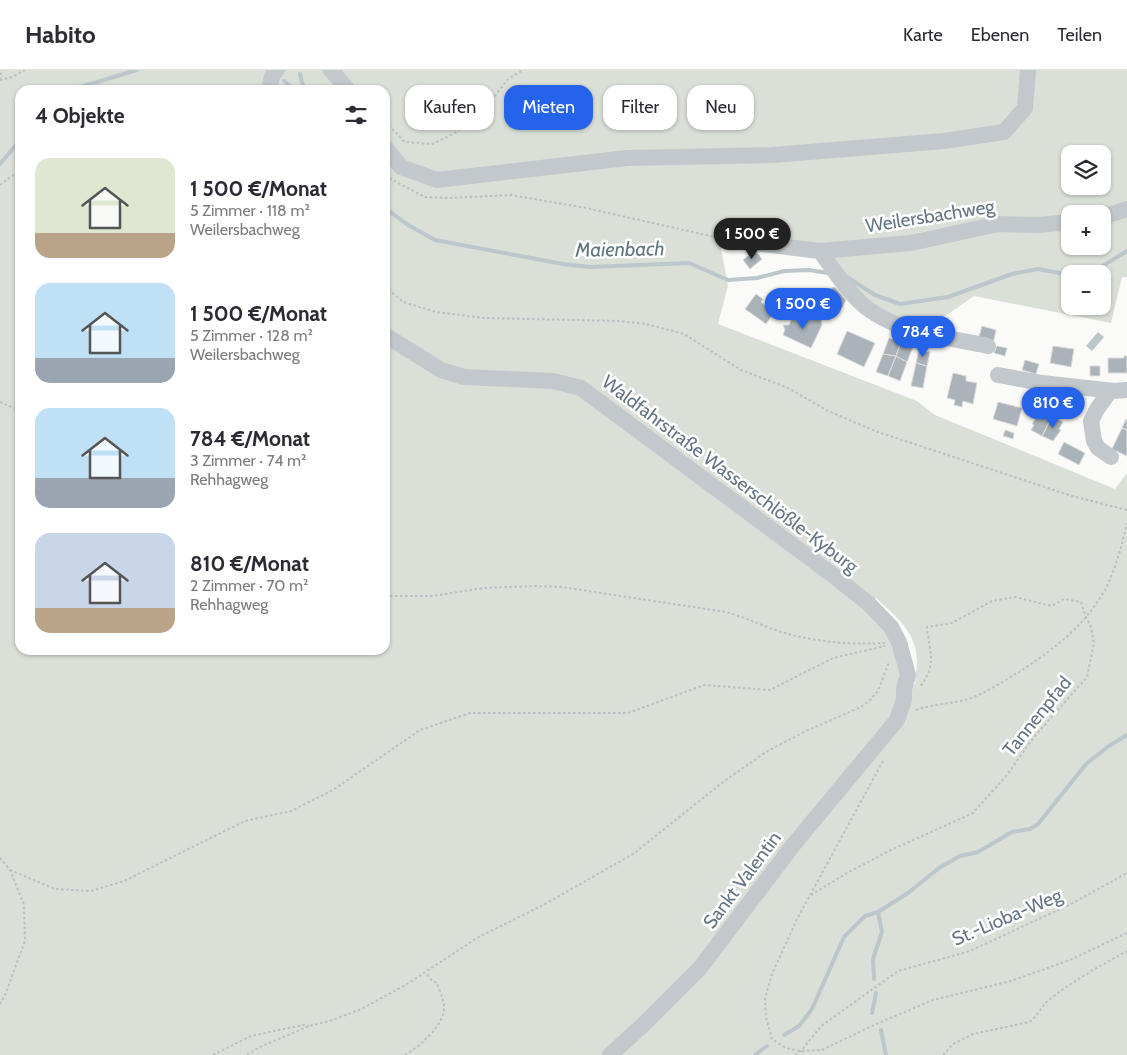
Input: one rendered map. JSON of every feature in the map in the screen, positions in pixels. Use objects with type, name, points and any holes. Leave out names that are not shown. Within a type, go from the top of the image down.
[{"type":"street","points":[[271,85],[274,72],[277,70]]},
{"type":"street","points":[[331,70],[344,85]]},
{"type":"street","points":[[390,154],[401,167],[437,180],[627,158],[773,155],[944,141],[1004,132],[1025,108],[1028,70]]},
{"type":"street","points":[[1111,214],[1127,209]]},
{"type":"street","name":"Weilersbachweg","points":[[736,242],[820,251],[911,243],[998,224],[1038,225],[1061,223]]},
{"type":"street","points":[[820,251],[845,286],[860,302],[885,320],[934,335],[988,346]]},
{"type":"street","name":"Waldfahrstraße Wasserschlößle-Kyburg","points":[[390,338],[441,370],[464,377],[553,381],[581,388],[834,576],[869,604],[891,627],[900,642],[908,675],[904,688],[904,700],[897,720]]},
{"type":"street","points":[[998,375],[1110,391],[1127,390]]},
{"type":"street","points":[[1110,391],[1091,421],[1094,441],[1098,448],[1111,457]]},
{"type":"street","name":"Sankt Valentin","points":[[610,1055],[700,968],[794,844],[897,720]]},
{"type":"path","points":[[1,70],[0,80],[12,77],[25,70]]},
{"type":"path","points":[[390,127],[405,142],[432,144],[455,133],[488,105],[508,79],[523,70]]},
{"type":"path","points":[[0,186],[15,174]]},
{"type":"path","points":[[390,179],[425,197],[511,196],[586,208],[736,242]]},
{"type":"path","points":[[390,290],[403,302],[436,312],[484,318],[619,321],[646,324],[684,334],[741,370],[788,388],[828,411],[875,431],[1072,496],[1127,510]]},
{"type":"path","points":[[0,402],[15,409]]},
{"type":"path","points":[[897,720],[918,709],[970,699],[1046,654],[1067,637],[1086,617],[1106,588],[1121,550],[1127,523]]},
{"type":"path","points":[[390,596],[432,596],[484,588],[562,587],[726,612],[789,634],[821,640],[847,644],[900,642]]},
{"type":"path","name":"Tannenpfad","points":[[809,896],[847,873],[925,834],[973,813],[1007,775],[1034,737],[1087,677],[1094,643],[1091,628],[1081,602],[1064,599],[1052,606],[1015,597],[992,601],[952,623],[927,627],[932,664],[917,692],[904,700]]},
{"type":"path","points":[[10,870],[55,889],[91,891],[124,881],[246,821],[291,811],[333,790],[420,730],[470,713],[628,713],[704,685],[770,690],[834,658],[900,642]]},
{"type":"path","points":[[247,1055],[260,1047],[308,1026],[361,1009],[404,986],[477,938],[545,904],[633,854],[723,782],[766,752],[804,732],[860,707],[870,700],[878,690],[890,660],[900,642]]},
{"type":"path","points":[[883,760],[809,896],[772,974],[765,999],[766,1017],[772,1039],[786,1048],[801,1051],[822,1050],[876,1024],[933,1000],[1011,981],[1070,960],[1127,933]]},
{"type":"path","points":[[0,858],[10,870],[24,905],[25,941],[0,1004]]},
{"type":"path","name":"St.-Lioba-Weg","points":[[801,1051],[821,1026],[898,971],[967,952],[1073,903],[1127,873]]},
{"type":"path","points":[[943,1055],[953,1044],[973,1034],[1029,1022],[1036,1017],[1046,1002],[1071,982],[1127,951]]},
{"type":"path","points":[[405,1055],[418,1047],[443,1016],[444,1006],[437,983],[432,981],[426,972]]},
{"type":"path","points":[[213,1055],[250,1036],[302,1025],[308,1026]]},
{"type":"path","points":[[795,1055],[801,1051]]},
{"type":"shaded area","points":[[0,70],[1127,70],[1127,277],[1122,277],[1111,323],[1070,315],[1111,315],[1111,265],[1061,265],[1061,313],[974,296],[928,328],[887,315],[858,296],[821,245],[735,238],[721,248],[728,286],[718,324],[917,401],[935,415],[1115,489],[1127,473],[1127,1055],[0,1055]],"holes":[[[876,598],[893,613],[908,631],[916,649],[915,684],[905,688],[891,627],[869,605]]]},
{"type":"shaded area","points":[[1098,332],[1104,337],[1092,351],[1086,346]]},
{"type":"building","points":[[755,250],[762,259],[750,269],[743,260]]},
{"type":"building","points":[[835,287],[846,300],[842,308],[824,294],[825,290]]},
{"type":"building","points":[[756,294],[763,299],[761,302],[774,313],[766,324],[745,309]]},
{"type":"building","points":[[795,312],[811,320],[816,317],[821,319],[822,325],[811,348],[783,335],[785,330],[783,325],[789,325]]},
{"type":"building","points":[[982,326],[996,330],[993,344],[978,340]]},
{"type":"building","points":[[847,331],[875,343],[864,367],[837,354]]},
{"type":"building","points":[[889,338],[901,342],[896,356],[883,354]]},
{"type":"building","points":[[901,342],[913,347],[907,362],[896,356]]},
{"type":"building","points":[[997,346],[1007,348],[1005,356],[994,353]]},
{"type":"building","points":[[1053,346],[1074,349],[1071,367],[1050,363]]},
{"type":"building","points":[[919,350],[930,352],[927,366],[916,363]]},
{"type":"building","points":[[883,354],[896,356],[888,376],[876,372]]},
{"type":"building","points":[[896,356],[907,362],[900,381],[888,376]]},
{"type":"building","points":[[1124,356],[1127,356],[1127,373],[1108,373],[1108,358],[1124,358]]},
{"type":"building","points":[[1025,360],[1039,364],[1036,374],[1022,370]]},
{"type":"building","points":[[916,363],[927,366],[923,388],[911,386]]},
{"type":"building","points":[[1090,366],[1100,366],[1100,376],[1090,376]]},
{"type":"building","points":[[953,373],[966,376],[966,381],[977,383],[973,404],[963,401],[962,407],[954,405],[955,400],[947,398]]},
{"type":"building","points":[[1052,391],[1062,396],[1057,406],[1047,401]]},
{"type":"building","points":[[1064,392],[1074,397],[1067,411],[1057,406]]},
{"type":"building","points":[[998,402],[1022,408],[1017,426],[993,419]]},
{"type":"building","points":[[1047,409],[1051,411],[1050,415],[1052,416],[1042,436],[1031,430],[1034,425],[1032,424],[1041,411],[1043,412]]},
{"type":"building","points":[[1052,416],[1063,422],[1059,429],[1061,430],[1053,441],[1042,436]]},
{"type":"building","points":[[1127,420],[1127,430],[1122,428]]},
{"type":"building","points":[[1122,428],[1127,430],[1127,456],[1112,449]]},
{"type":"building","points":[[1005,430],[1014,433],[1013,439],[1003,436]]},
{"type":"building","points":[[1064,442],[1085,453],[1079,465],[1058,454]]},
{"type":"waterway","points":[[87,85],[137,70]]},
{"type":"waterway","name":"Maienbach","points":[[300,74],[303,85]]},
{"type":"waterway","points":[[284,81],[289,85]]},
{"type":"waterway","points":[[0,164],[15,146]]},
{"type":"waterway","name":"Maienbach","points":[[390,212],[408,225],[435,240],[563,264],[590,267],[689,263],[728,280],[757,278],[784,271],[809,270],[828,273]]},
{"type":"waterway","name":"Maienbach","points":[[1104,265],[1127,251]]},
{"type":"waterway","name":"Maienbach","points":[[847,277],[875,295],[900,304],[948,297],[1012,274],[1038,269],[1061,273]]},
{"type":"waterway","points":[[784,1035],[799,1026],[812,1009],[844,937],[865,916],[878,912],[908,893],[939,868],[960,856],[978,852],[1012,832],[1030,829],[1038,824],[1087,763],[1127,735]]},
{"type":"waterway","points":[[874,979],[873,959],[882,932],[878,912]]},
{"type":"waterway","points":[[872,1013],[876,993]]},
{"type":"waterway","points":[[881,1030],[886,1055]]},
{"type":"waterway","points":[[755,1055],[767,1046]]}]
